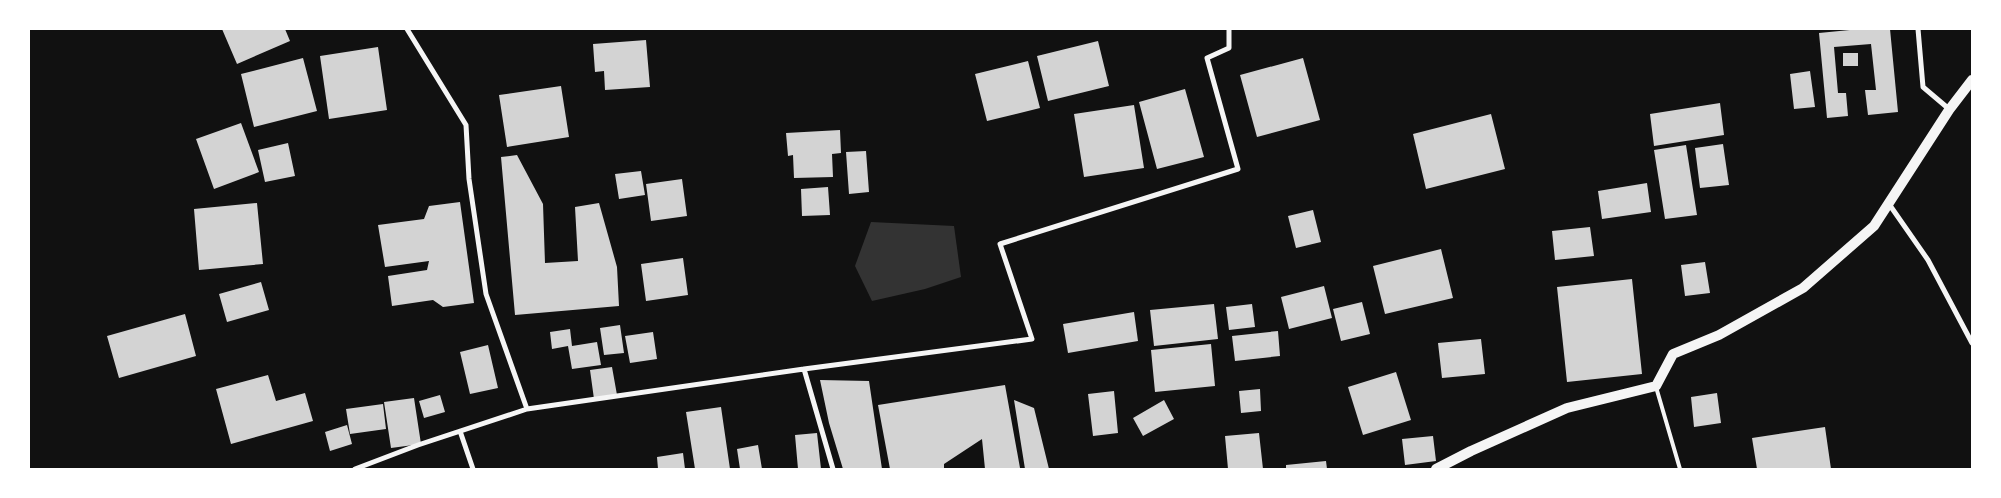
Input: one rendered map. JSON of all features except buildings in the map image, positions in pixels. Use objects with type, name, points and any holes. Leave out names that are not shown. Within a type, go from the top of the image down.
[{"type":"main road","points":[[1436,469],[1472,450],[1567,408],[1656,386],[1672,354],[1719,335],[1803,288],[1874,226],[1950,110],[1972,80]]},
{"type":"street","points":[[407,29],[466,125],[469,179],[486,294],[527,409]]},
{"type":"street","points":[[355,469],[527,409],[804,369],[1032,339],[1000,244],[1238,169],[1207,58],[1229,48],[1228,29]]},
{"type":"street","points":[[1918,29],[1923,87],[1950,110]]},
{"type":"street","points":[[1889,204],[1928,260],[1972,343]]},
{"type":"street","points":[[804,369],[833,469]]},
{"type":"street","points":[[460,432],[473,469]]},
{"type":"lane","points":[[1656,386],[1680,469]]},
{"type":"shaded area","points":[[871,222],[954,226],[961,277],[925,289],[872,301],[855,266]]}]
